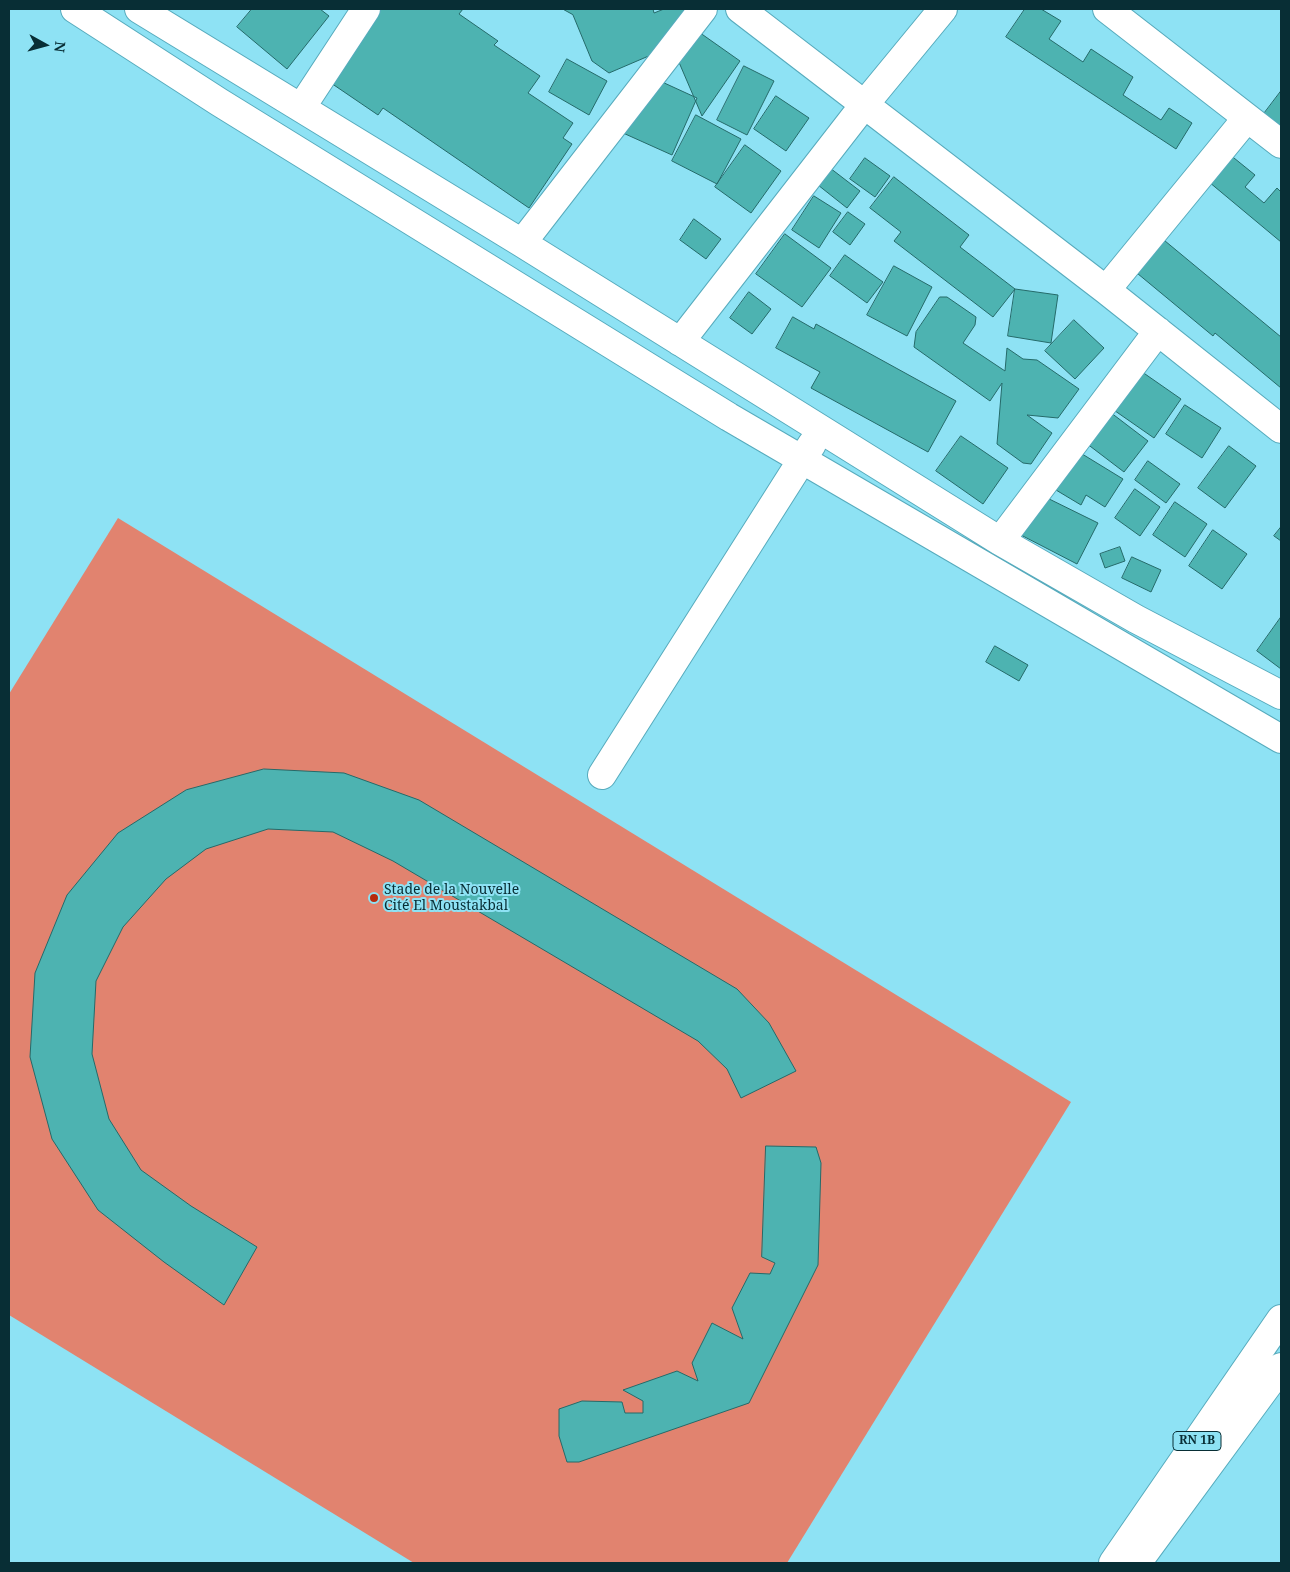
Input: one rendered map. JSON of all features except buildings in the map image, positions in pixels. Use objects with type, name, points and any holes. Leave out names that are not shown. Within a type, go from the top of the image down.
[{"type":"street","points":[[75,9],[219,102],[729,417],[1281,739]]},
{"type":"street","points":[[140,9],[522,243],[1000,541],[1136,619],[1281,695]]},
{"type":"street","points":[[301,108],[366,9]]},
{"type":"street","points":[[522,243],[703,9]]},
{"type":"street","points":[[740,9],[1106,290],[1281,428]]},
{"type":"street","points":[[680,342],[864,105],[943,9]]},
{"type":"street","points":[[1107,9],[1281,144]]},
{"type":"street","points":[[1106,290],[1247,118]]},
{"type":"street","points":[[1000,541],[1158,331]]},
{"type":"street","points":[[602,774],[821,430]]},
{"type":"street","name":"RN 1B","points":[[1113,1563],[1281,1319]]},
{"type":"street","name":"RN 1B","points":[[1137,1563],[1281,1367]]},
{"type":"shaded area","name":"Stade de la Nouvelle Cité El Moustakbal","points":[[118,518],[1071,1102],[787,1563],[414,1563],[9,1315],[9,694]]},
{"type":"place","name":"Stade de la Nouvelle Cité El Moustakbal","points":[[374,898]]}]
